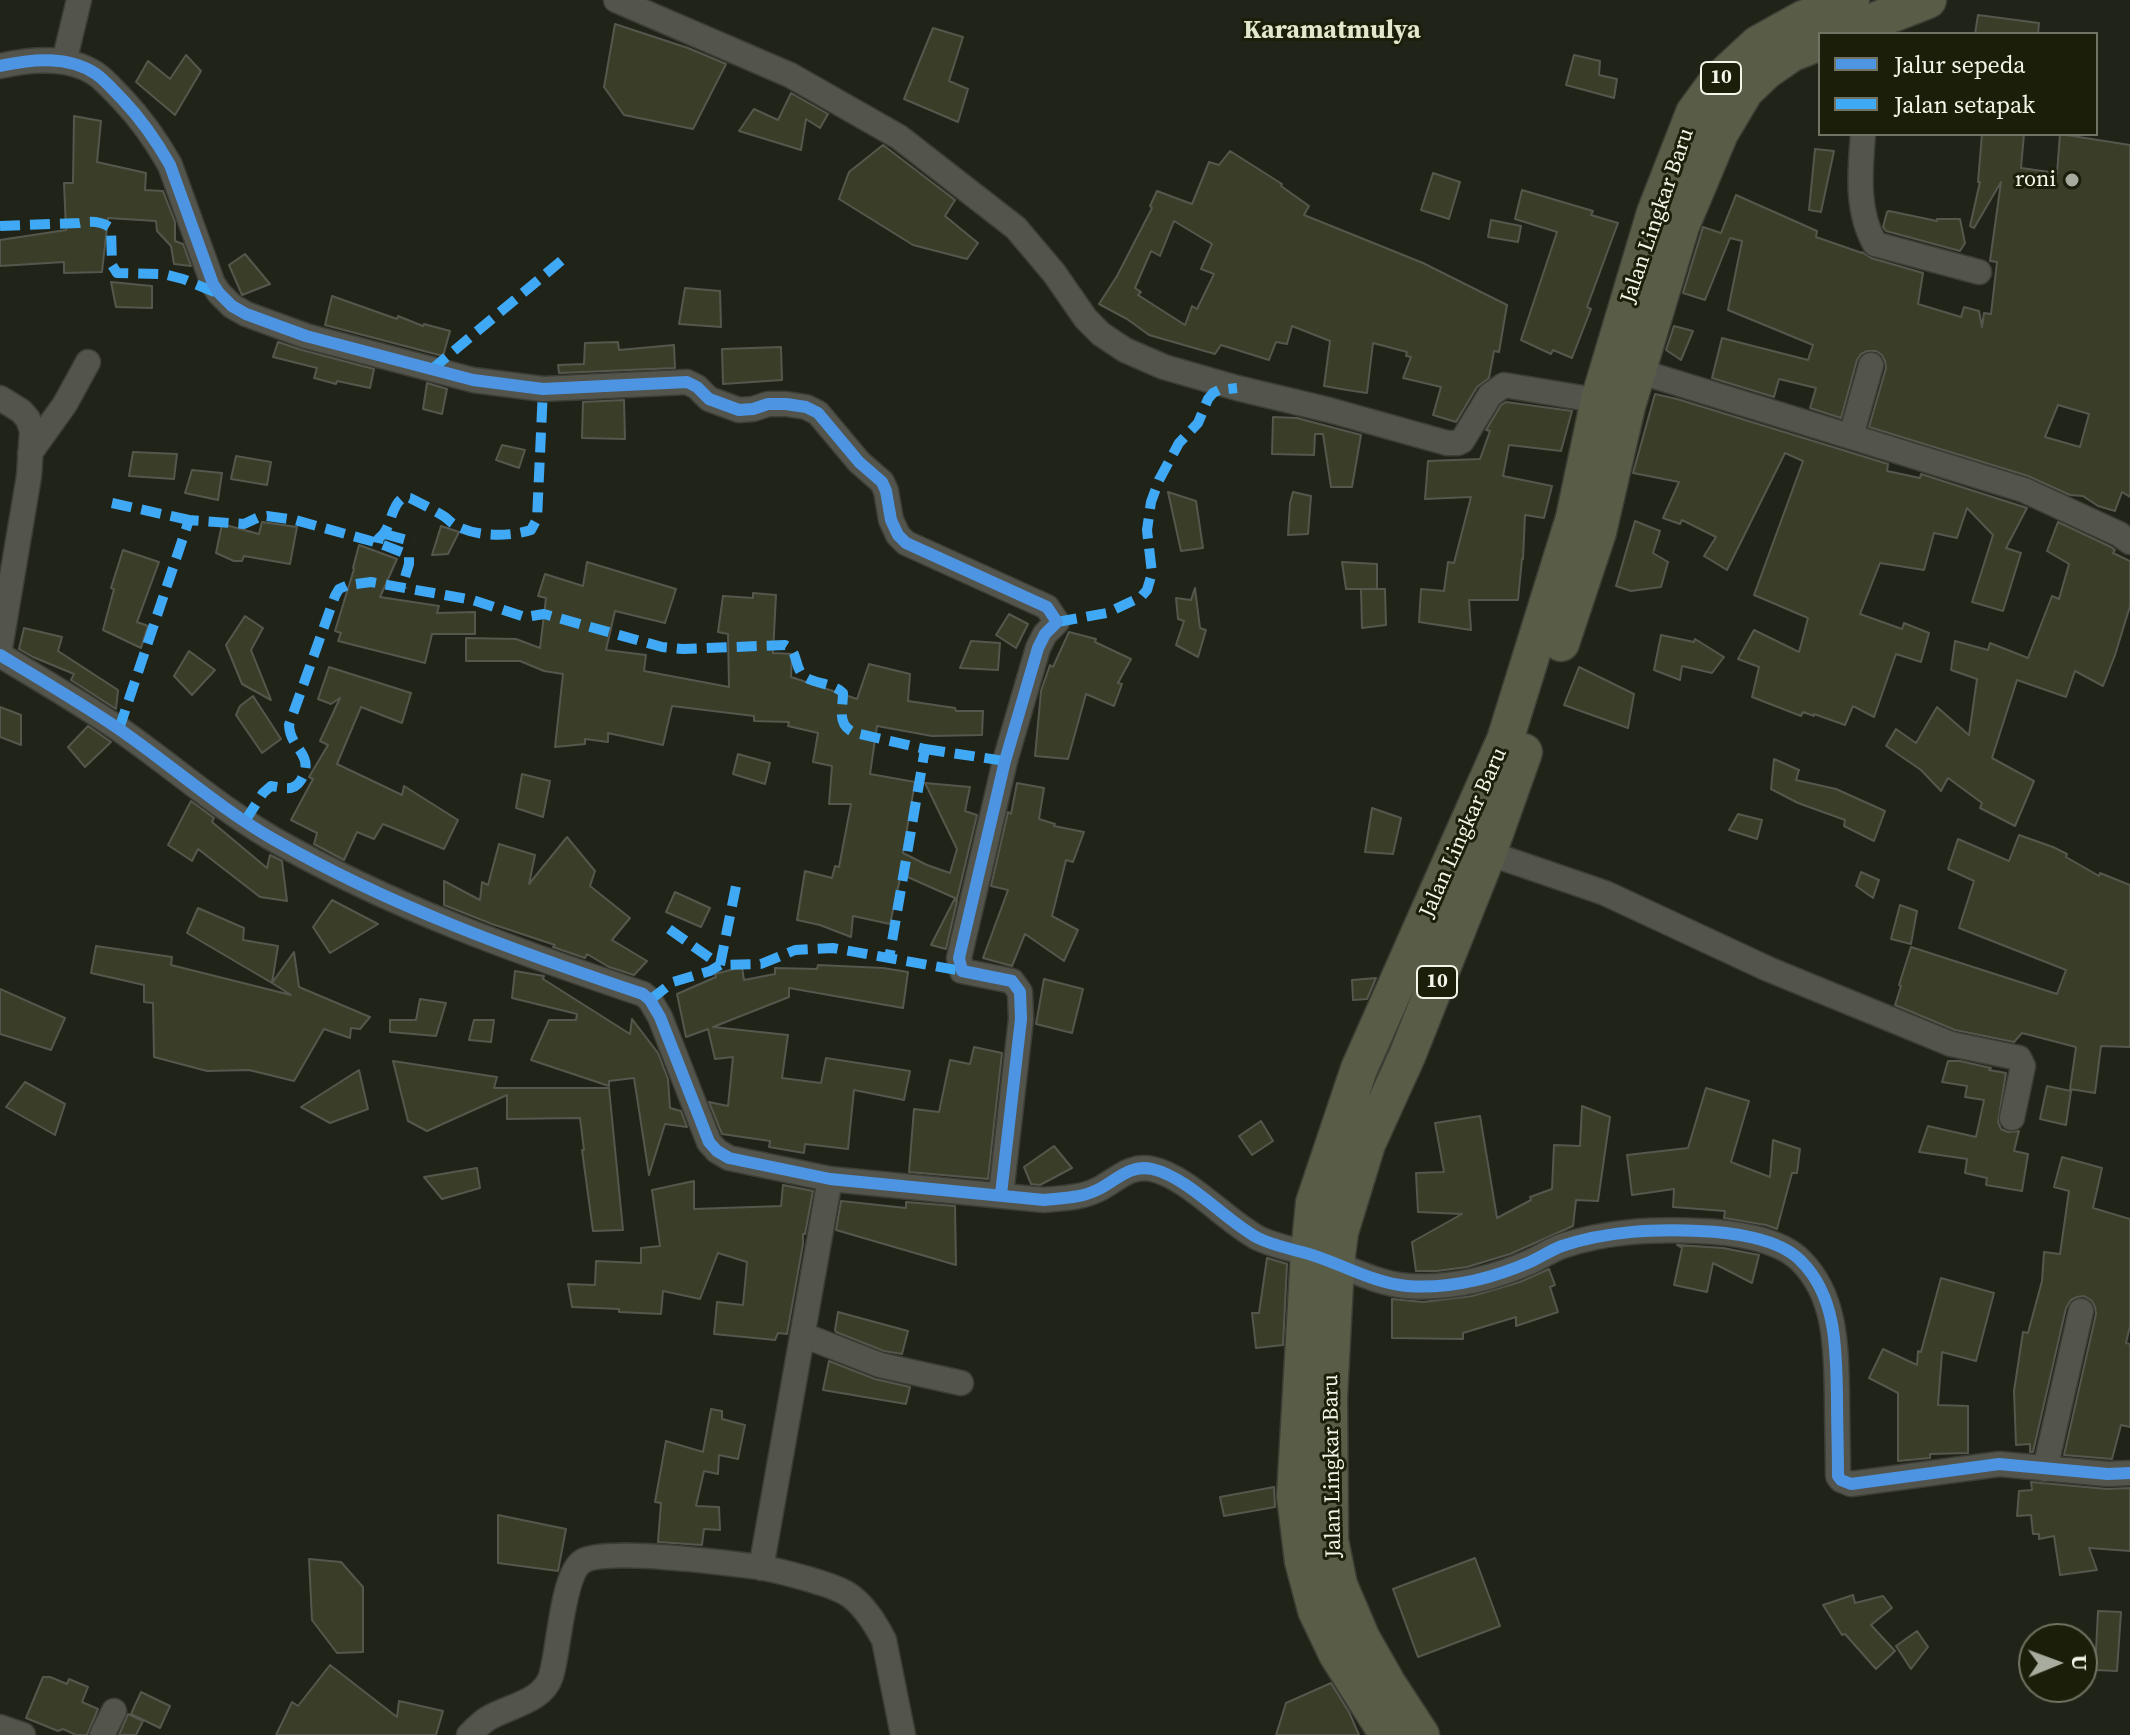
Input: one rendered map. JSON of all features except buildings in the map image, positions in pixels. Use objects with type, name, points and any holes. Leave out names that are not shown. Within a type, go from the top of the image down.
[{"type":"highway","name":"Jalan Lingkar Baru","points":[[1844,32],[1868,18],[1928,0]]},
{"type":"highway","name":"Jalan Lingkar Baru","points":[[1388,1735],[1337,1654],[1316,1610],[1303,1561],[1295,1496],[1322,1259],[1343,1219],[1367,1144],[1407,1056],[1488,853],[1598,532],[1613,403],[1655,213],[1694,113],[1716,83],[1758,44],[1803,19],[1868,18]]},
{"type":"highway","name":"Jalan Lingkar Baru","points":[[1421,1735],[1362,1639],[1339,1585],[1330,1540],[1329,1396],[1322,1259],[1314,1203],[1359,1069],[1505,740],[1613,403],[1638,371],[1681,226],[1720,133],[1745,91],[1766,71],[1792,53],[1818,43]]},
{"type":"street","points":[[64,62],[79,0]]},
{"type":"street","points":[[616,0],[790,75],[899,137],[1016,228],[1036,249],[1086,319],[1101,334],[1149,361],[1237,388],[1447,443],[1462,441],[1490,395],[1504,385],[1613,403]]},
{"type":"street","points":[[0,66],[32,61],[64,62],[82,67],[103,79],[160,147],[170,165],[213,284],[225,300],[246,314],[306,336],[473,380],[543,389],[687,382],[709,399],[739,410],[768,404],[806,407],[818,413],[859,462],[882,482],[891,520],[906,543],[1047,607],[1057,622],[1045,634],[1038,648],[1005,761],[960,945],[962,971],[1012,981],[1020,992],[1021,1019],[1001,1194]]},
{"type":"street","points":[[1863,136],[1862,204],[1875,244],[1979,272]]},
{"type":"street","points":[[30,453],[48,430],[88,362]]},
{"type":"street","points":[[1851,436],[1871,365]]},
{"type":"street","points":[[1638,371],[2024,490],[2130,542]]},
{"type":"street","points":[[0,398],[28,419],[32,431],[29,476],[0,648]]},
{"type":"street","points":[[0,655],[119,729],[198,789],[270,837],[340,876],[471,934],[643,994],[660,1017],[709,1142],[729,1158],[830,1179],[1044,1200],[1077,1197],[1136,1169],[1151,1169],[1199,1195],[1257,1237],[1377,1280],[1405,1286],[1467,1283],[1528,1263],[1561,1247],[1611,1233],[1670,1230],[1752,1235],[1800,1258],[1813,1275],[1830,1312],[1836,1350],[1838,1476],[1841,1480],[1851,1484],[1999,1464],[2108,1474],[2130,1473]]},
{"type":"street","points":[[1488,853],[1605,893],[1768,969],[1951,1044],[2019,1058],[2023,1066],[2012,1118]]},
{"type":"street","points":[[761,1568],[830,1179]]},
{"type":"street","points":[[2045,1469],[2081,1311]]},
{"type":"street","points":[[803,1335],[880,1365],[961,1383]]},
{"type":"street","points":[[469,1735],[484,1720],[536,1696],[547,1687],[552,1676],[573,1571],[581,1561],[592,1557],[644,1555],[761,1568],[833,1587],[850,1595],[877,1626],[884,1640],[903,1735]]},
{"type":"street","points":[[102,1735],[114,1711]]},
{"type":"street","points":[[0,1727],[23,1735]]},
{"type":"marked path","points":[[0,226],[103,224],[111,228],[112,265],[117,273],[164,274],[217,293]]},
{"type":"marked path","points":[[431,370],[567,256]]},
{"type":"marked path","points":[[1057,622],[1107,613],[1141,597],[1147,590],[1152,573],[1147,530],[1151,502],[1159,480],[1179,443],[1198,423],[1213,393],[1237,388]]},
{"type":"marked path","points":[[378,543],[396,506],[404,497],[472,532],[503,535],[531,530],[537,519],[543,389]]},
{"type":"marked path","points":[[112,503],[189,520]]},
{"type":"marked path","points":[[119,729],[189,520],[244,524],[267,516],[295,520],[378,543],[409,555],[402,587]]},
{"type":"marked path","points":[[385,534],[414,542]]},
{"type":"marked path","points":[[245,821],[271,786],[292,788],[305,771],[304,758],[293,740],[289,725],[335,596],[339,589],[348,585],[371,582],[473,600],[525,617],[544,614],[662,647],[785,645],[792,651],[805,677],[843,693],[842,716],[849,730],[925,749],[889,959]]},
{"type":"marked path","points":[[925,749],[1005,761]]},
{"type":"marked path","points":[[720,965],[736,886]]},
{"type":"marked path","points":[[669,929],[720,965]]},
{"type":"marked path","points":[[650,1000],[673,982],[720,965],[761,964],[795,950],[833,948],[962,971]]},
{"type":"cycle path","points":[[0,66],[37,60],[61,61],[85,68],[110,86],[130,107],[170,165],[213,284],[232,306],[246,314],[306,336],[473,380],[543,389],[687,382],[709,399],[739,410],[768,404],[806,407],[818,413],[859,462],[882,482],[891,520],[906,543],[1047,607],[1057,622],[1045,634],[1038,648],[1005,761],[959,958],[962,971],[1012,981],[1020,992],[1021,1019],[1001,1194]]},
{"type":"cycle path","points":[[0,655],[119,729],[253,827],[317,863],[454,926],[643,994],[660,1017],[709,1142],[729,1158],[830,1179],[1044,1200],[1084,1195],[1130,1171],[1152,1169],[1193,1190],[1258,1238],[1382,1281],[1407,1286],[1438,1286],[1485,1278],[1530,1262],[1562,1246],[1613,1234],[1682,1230],[1753,1238],[1780,1247],[1801,1261],[1813,1275],[1828,1307],[1835,1343],[1838,1476],[1841,1480],[1851,1484],[1999,1464],[2108,1474],[2130,1473]]},
{"type":"place","name":"roni","points":[[2072,180]]},
{"type":"district","name":"Karamatmulya","points":[[1332,31]]}]
